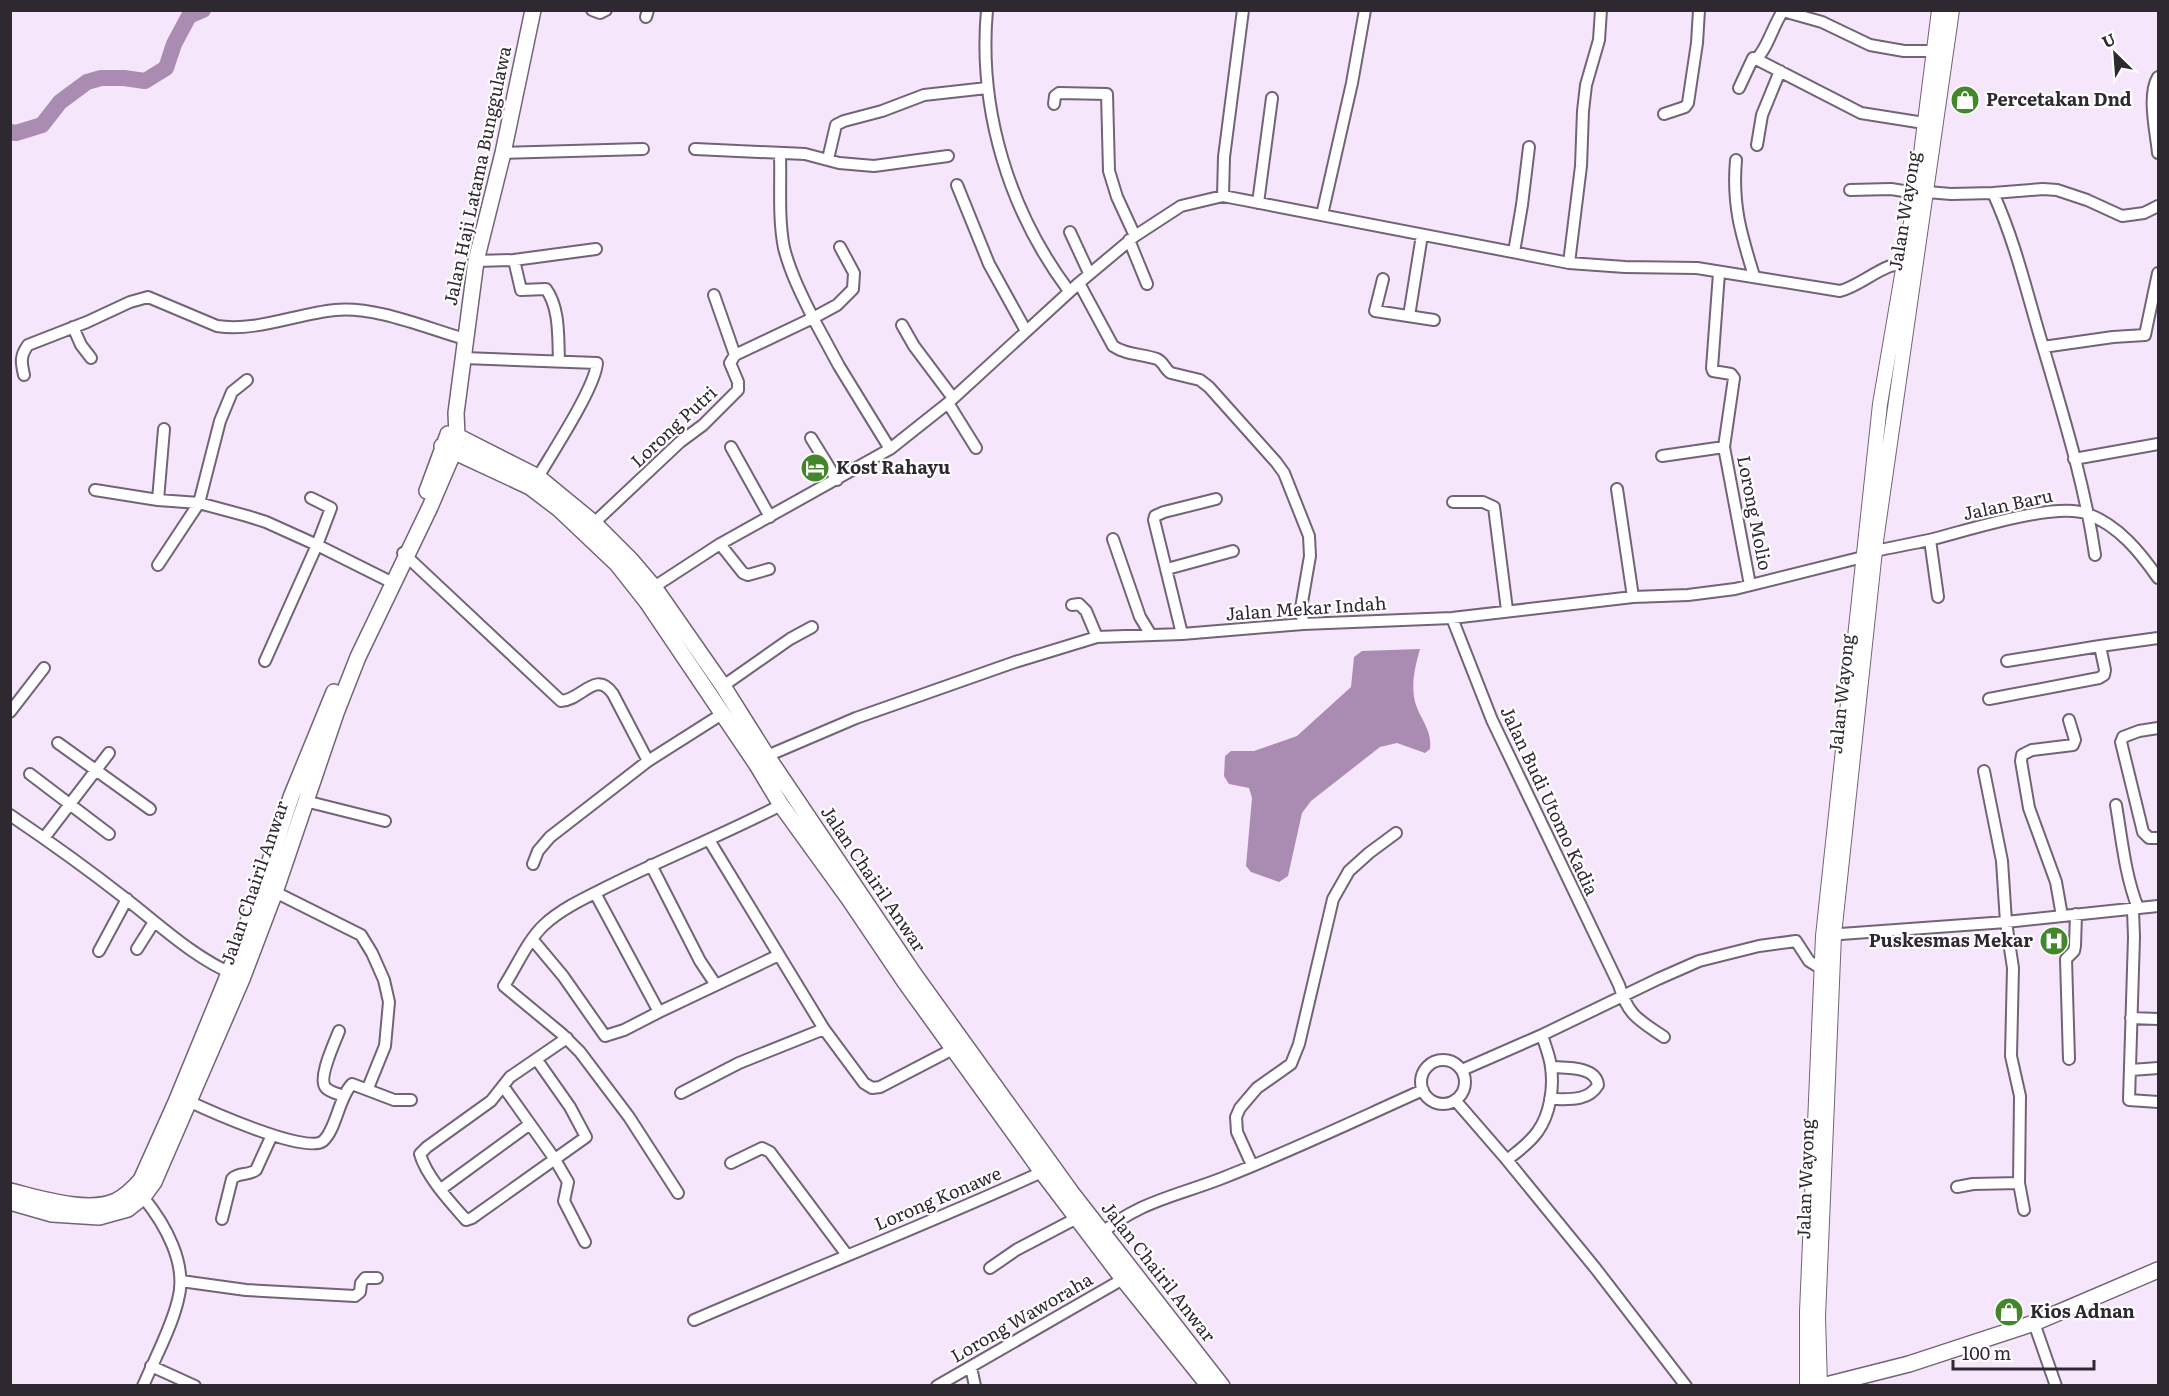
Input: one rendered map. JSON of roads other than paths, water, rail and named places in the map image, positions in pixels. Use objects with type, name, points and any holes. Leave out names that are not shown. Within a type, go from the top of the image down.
[{"type":"main road","name":"Jalan Haji Latama Bunggulawa","points":[[451,438],[476,261],[533,10]]},
{"type":"main road","name":"Jalan Chairil Anwar","points":[[451,438],[538,477],[594,524],[631,560],[654,587],[723,686],[820,848],[953,1049],[1077,1218],[1098,1235],[1222,1386]]},
{"type":"main road","name":"Jalan Chairil Anwar","points":[[236,976],[291,797],[352,649],[387,580],[430,507],[451,438]]},
{"type":"main road","name":"Jalan Chairil Anwar","points":[[451,438],[559,509],[617,564],[647,602],[781,805],[820,848],[920,983],[1071,1192],[1123,1279],[1206,1385]]},
{"type":"main road","name":"Jalan Chairil Anwar","points":[[10,1202],[52,1214],[99,1217],[128,1209],[143,1197],[154,1182],[184,1099],[236,976],[275,892],[305,801],[358,657],[403,553]]},
{"type":"main road","name":"Jalan Chairil Anwar","points":[[10,1191],[86,1205],[116,1201],[132,1191],[141,1180],[184,1099]]},
{"type":"main road","points":[[1821,1386],[1909,1364],[2034,1323],[2158,1270]]},
{"type":"street","points":[[592,10],[600,13],[606,10]]},
{"type":"street","points":[[987,10],[985,45],[991,120],[1017,203],[1043,254],[1069,291]]},
{"type":"street","points":[[1223,196],[1224,157],[1244,10]]},
{"type":"street","points":[[1322,214],[1352,83],[1365,10]]},
{"type":"street","points":[[1569,263],[1581,166],[1586,86],[1599,40],[1601,10]]},
{"type":"street","points":[[1664,114],[1685,107],[1688,103],[1697,43],[1699,10]]},
{"type":"street","name":"Jalan Wayong","points":[[1921,192],[1924,123],[1932,106],[1934,51],[1939,10]]},
{"type":"street","name":"Jalan Wayong","points":[[1821,1386],[1818,1317],[1829,935],[1869,554],[1880,404],[1909,264],[1932,106],[1952,10]]},
{"type":"street","points":[[1739,88],[1753,58],[1756,59],[1762,54],[1769,35],[1783,11],[1822,22],[1870,45],[1904,51],[1934,51]]},
{"type":"street","points":[[1756,59],[1861,113],[1924,123]]},
{"type":"street","points":[[1757,145],[1761,115],[1780,71]]},
{"type":"street","points":[[2158,77],[2154,84],[2153,99],[2158,153]]},
{"type":"street","points":[[828,159],[836,125],[844,121],[882,111],[924,95],[987,88]]},
{"type":"street","points":[[1054,104],[1055,96],[1059,93],[1107,94],[1107,159],[1111,183],[1147,284]]},
{"type":"street","points":[[1258,204],[1272,98]]},
{"type":"street","points":[[1514,252],[1529,147]]},
{"type":"street","points":[[502,153],[643,149]]},
{"type":"street","points":[[695,149],[780,155],[805,154],[839,163],[874,166],[948,156]]},
{"type":"street","points":[[780,155],[782,229],[785,250],[800,293],[839,366],[890,449]]},
{"type":"street","points":[[1736,160],[1735,204],[1742,240],[1754,276]]},
{"type":"street","points":[[957,185],[989,264],[1026,331]]},
{"type":"street","points":[[1850,190],[1891,189],[1951,194],[2057,190],[2122,216],[2144,213],[2158,206]]},
{"type":"street","points":[[1993,193],[2007,226],[2031,302],[2089,515],[2095,555]]},
{"type":"street","points":[[654,587],[720,544],[890,449],[951,401],[1069,291],[1132,238],[1181,206],[1203,199],[1223,196],[1569,263],[1606,267],[1697,268],[1840,291],[1860,284],[1889,267],[1909,264]]},
{"type":"street","points":[[1070,232],[1089,273]]},
{"type":"street","points":[[1409,316],[1422,235]]},
{"type":"street","points":[[714,295],[735,355],[837,305],[853,289],[854,273],[840,247]]},
{"type":"street","points":[[476,261],[514,260],[596,249]]},
{"type":"street","points":[[514,260],[521,290],[544,288],[549,293],[556,320],[559,361]]},
{"type":"street","name":"Jalan Wayong","points":[[1869,554],[1895,405],[1909,264]]},
{"type":"street","name":"Lorong Molio","points":[[1719,273],[1712,368],[1716,373],[1731,374],[1734,378],[1724,447],[1750,585]]},
{"type":"street","points":[[2145,335],[2158,273]]},
{"type":"street","points":[[1383,279],[1375,311],[1434,320]]},
{"type":"street","points":[[1079,282],[1113,346],[1120,351],[1157,359],[1171,373],[1200,380],[1221,399],[1284,473],[1309,536],[1310,556],[1301,608],[1303,624]]},
{"type":"street","points":[[24,375],[20,360],[28,345],[130,302],[148,297],[217,326],[243,327],[334,310],[354,310],[413,323],[465,339]]},
{"type":"street","points":[[902,326],[951,401],[976,448]]},
{"type":"street","points":[[73,327],[81,345],[91,358]]},
{"type":"street","points":[[2043,347],[2113,337],[2158,336]]},
{"type":"street","name":"Lorong Putri","points":[[594,524],[680,442],[704,425],[738,390],[738,382],[730,363],[735,355]]},
{"type":"street","points":[[464,358],[559,361],[597,365],[585,394],[538,477]]},
{"type":"street","points":[[158,566],[199,503],[223,414],[232,392],[247,380]]},
{"type":"street","points":[[1880,404],[1895,405]]},
{"type":"street","points":[[158,500],[163,463],[164,429]]},
{"type":"street","points":[[811,438],[837,480]]},
{"type":"street","points":[[2074,459],[2158,444]]},
{"type":"street","points":[[731,447],[770,517]]},
{"type":"street","name":"Lorong Molio","points":[[1662,456],[1724,447]]},
{"type":"street","points":[[1617,489],[1633,597]]},
{"type":"street","points":[[94,490],[158,500],[199,503],[266,522],[387,580]]},
{"type":"street","points":[[265,661],[317,545],[331,508],[311,498]]},
{"type":"street","points":[[1182,634],[1155,516],[1216,499]]},
{"type":"street","points":[[1453,502],[1483,502],[1494,507],[1507,610]]},
{"type":"street","name":"Jalan Baru","points":[[1869,554],[2046,512],[2066,510],[2089,515],[2122,535],[2134,546],[2158,578]]},
{"type":"street","points":[[1113,539],[1140,617],[1151,635]]},
{"type":"street","points":[[1930,540],[1938,597]]},
{"type":"street","points":[[720,544],[743,573],[748,575],[769,569]]},
{"type":"street","points":[[1167,569],[1233,551]]},
{"type":"street","points":[[403,553],[561,701],[569,700],[595,684],[602,683],[606,686],[613,694],[648,761]]},
{"type":"street","name":"Jalan Mekar Indah","points":[[767,756],[856,718],[1015,662],[1097,637],[1182,634],[1303,624],[1452,618],[1633,597],[1688,595],[1750,585],[1869,554]]},
{"type":"street","points":[[1072,605],[1079,604],[1085,608],[1097,637]]},
{"type":"street","name":"Jalan Budi Utomo Kadia","points":[[1452,618],[1492,720],[1619,986],[1626,1006],[1636,1018],[1664,1037]]},
{"type":"street","points":[[723,686],[790,639],[812,627]]},
{"type":"street","points":[[2007,661],[2158,638]]},
{"type":"street","points":[[1989,699],[2099,678],[2104,675],[2105,670],[2100,646]]},
{"type":"street","points":[[10,712],[44,668]]},
{"type":"street","points":[[533,864],[538,851],[550,837],[648,761],[722,714]]},
{"type":"street","points":[[2062,916],[2056,882],[2029,808],[2021,761],[2022,755],[2032,750],[2073,746],[2075,740],[2069,720]]},
{"type":"street","points":[[2158,728],[2128,735],[2123,737],[2121,742],[2143,832],[2149,838],[2158,838]]},
{"type":"street","points":[[58,743],[150,809]]},
{"type":"street","points":[[44,838],[94,769],[109,753]]},
{"type":"street","points":[[1984,771],[2002,861],[2006,922],[2013,968],[2011,1056],[2020,1096],[2019,1183],[2024,1210]]},
{"type":"street","points":[[30,774],[109,834]]},
{"type":"street","points":[[305,801],[385,822]]},
{"type":"street","points":[[678,1193],[629,1117],[580,1052],[567,1038],[504,986],[532,939],[551,919],[595,893],[651,865],[781,805]]},
{"type":"street","points":[[2116,805],[2127,876],[2135,909],[2129,1100],[2158,1102]]},
{"type":"street","points":[[10,816],[127,899],[195,953],[236,976]]},
{"type":"street","points":[[1252,1165],[1237,1132],[1236,1117],[1240,1108],[1257,1088],[1287,1067],[1293,1058],[1299,1044],[1329,911],[1341,883],[1355,865],[1396,833]]},
{"type":"street","points":[[709,840],[824,1029],[864,1083],[872,1088],[880,1087],[953,1049]]},
{"type":"street","points":[[651,865],[700,960],[716,985]]},
{"type":"street","points":[[275,892],[361,935],[372,953],[384,980],[389,1002],[385,1046],[368,1089]]},
{"type":"street","points":[[595,893],[659,1012]]},
{"type":"street","points":[[99,951],[127,899]]},
{"type":"street","points":[[1829,935],[2006,922],[2158,906]]},
{"type":"street","points":[[2068,1059],[2066,959],[2074,951],[2076,914]]},
{"type":"street","points":[[137,949],[154,922]]},
{"type":"street","name":"Jalan Wayong","points":[[1807,1386],[1807,1312],[1822,969],[1829,935]]},
{"type":"street","points":[[532,939],[558,969],[605,1036],[624,1030],[779,955]]},
{"type":"street","points":[[1462,1071],[1700,962],[1759,946],[1796,941],[1809,961],[1822,969]]},
{"type":"street","points":[[2132,1018],[2158,1019]]},
{"type":"street","points":[[681,1093],[739,1063],[824,1029]]},
{"type":"street","points":[[339,1031],[322,1081],[326,1088],[344,1096]]},
{"type":"street","points":[[1507,1160],[1539,1131],[1548,1112],[1551,1067],[1542,1035]]},
{"type":"street","points":[[537,1060],[570,1107],[586,1134],[584,1139],[554,1158],[470,1220],[465,1219],[425,1166],[421,1153],[491,1101],[510,1077],[567,1038]]},
{"type":"street","points":[[1444,1060],[1455,1063],[1465,1078],[1461,1095],[1455,1100],[1440,1103],[1427,1097],[1423,1090],[1422,1074],[1434,1062],[1444,1060]]},
{"type":"street","points":[[1550,1100],[1588,1095],[1598,1085],[1597,1078],[1592,1073],[1551,1067]]},
{"type":"street","points":[[2131,1070],[2158,1068]]},
{"type":"street","points":[[184,1099],[272,1135],[306,1144],[321,1143],[327,1136],[344,1096],[352,1084],[394,1100],[411,1100]]},
{"type":"street","points":[[503,1086],[554,1158],[568,1182],[564,1197],[566,1205],[585,1242]]},
{"type":"street","points":[[1098,1235],[1141,1206],[1252,1165],[1423,1090]]},
{"type":"street","points":[[1455,1100],[1596,1269],[1686,1386]]},
{"type":"street","points":[[441,1189],[530,1124]]},
{"type":"street","points":[[222,1219],[232,1179],[234,1176],[256,1170],[272,1135]]},
{"type":"street","points":[[731,1163],[762,1148],[770,1152],[847,1255]]},
{"type":"street","name":"Lorong Konawe","points":[[694,1320],[950,1214],[1042,1172]]},
{"type":"street","points":[[1957,1187],[1973,1184],[2019,1183]]},
{"type":"street","points":[[143,1197],[167,1235],[178,1261],[181,1281],[179,1299],[143,1386]]},
{"type":"street","points":[[990,1268],[1017,1250],[1077,1218]]},
{"type":"street","points":[[181,1281],[246,1290],[355,1296],[360,1292],[360,1283],[365,1278],[377,1278]]},
{"type":"street","name":"Lorong Waworaha","points":[[937,1386],[1123,1279]]},
{"type":"street","points":[[2034,1323],[2056,1386]]},
{"type":"street","points":[[151,1366],[195,1386]]},
{"type":"street","points":[[971,1367],[975,1386]]},
{"type":"waterway","points":[[10,132],[16,133],[42,125],[60,102],[87,82],[101,78],[145,81],[166,68],[174,44],[189,16],[203,10]]},
{"type":"place","name":"Percetakan Dnd","points":[[1965,100]]},
{"type":"place","name":"Kost Rahayu","points":[[815,468]]},
{"type":"place","name":"Puskesmas Mekar","points":[[2054,941]]},
{"type":"place","name":"Kios Adnan","points":[[2009,1312]]}]
